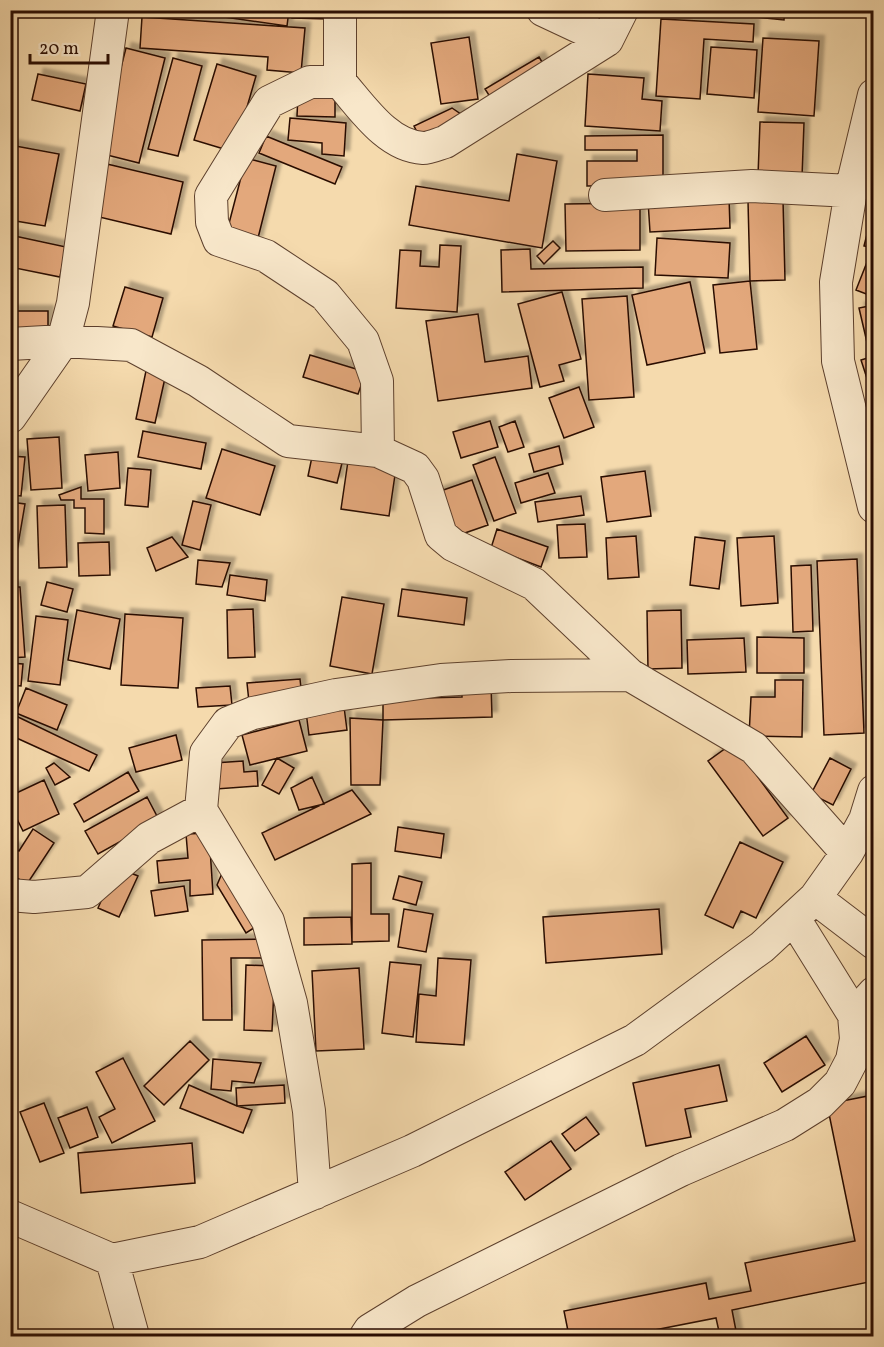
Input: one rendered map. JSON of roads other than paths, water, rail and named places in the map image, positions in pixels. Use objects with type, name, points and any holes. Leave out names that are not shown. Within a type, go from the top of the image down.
[{"type":"street","points":[[10,417],[63,341],[73,303],[113,10]]},
{"type":"street","points":[[340,10],[340,82],[374,122],[401,143],[425,148],[445,142],[608,40],[622,10]]},
{"type":"street","points":[[543,10],[608,40]]},
{"type":"street","points":[[340,82],[310,82],[269,102],[211,196],[212,222],[219,240],[266,256],[325,295],[363,341],[376,381],[378,451]]},
{"type":"street","points":[[873,95],[861,179],[836,282],[838,361],[873,504]]},
{"type":"street","points":[[605,195],[861,179]]},
{"type":"street","points":[[10,344],[63,341],[131,345],[198,381],[288,441],[378,451],[415,468],[423,479],[441,535],[453,545],[534,584],[630,675],[754,748],[847,853]]},
{"type":"street","points":[[315,1193],[309,1111],[291,1003],[268,921],[201,810],[206,753],[228,723],[253,713],[336,695],[441,680],[511,676],[630,675]]},
{"type":"street","points":[[10,1216],[112,1260],[200,1242],[412,1151],[635,1040],[805,909],[847,853],[864,820],[873,791]]},
{"type":"street","points":[[10,895],[34,897],[87,892],[149,838],[201,810]]},
{"type":"street","points":[[805,909],[873,944]]},
{"type":"street","points":[[366,1336],[370,1330],[417,1301],[681,1170],[785,1125],[820,1103],[840,1083],[852,1060],[864,1004],[805,909]]},
{"type":"street","points":[[112,1260],[133,1336]]}]
